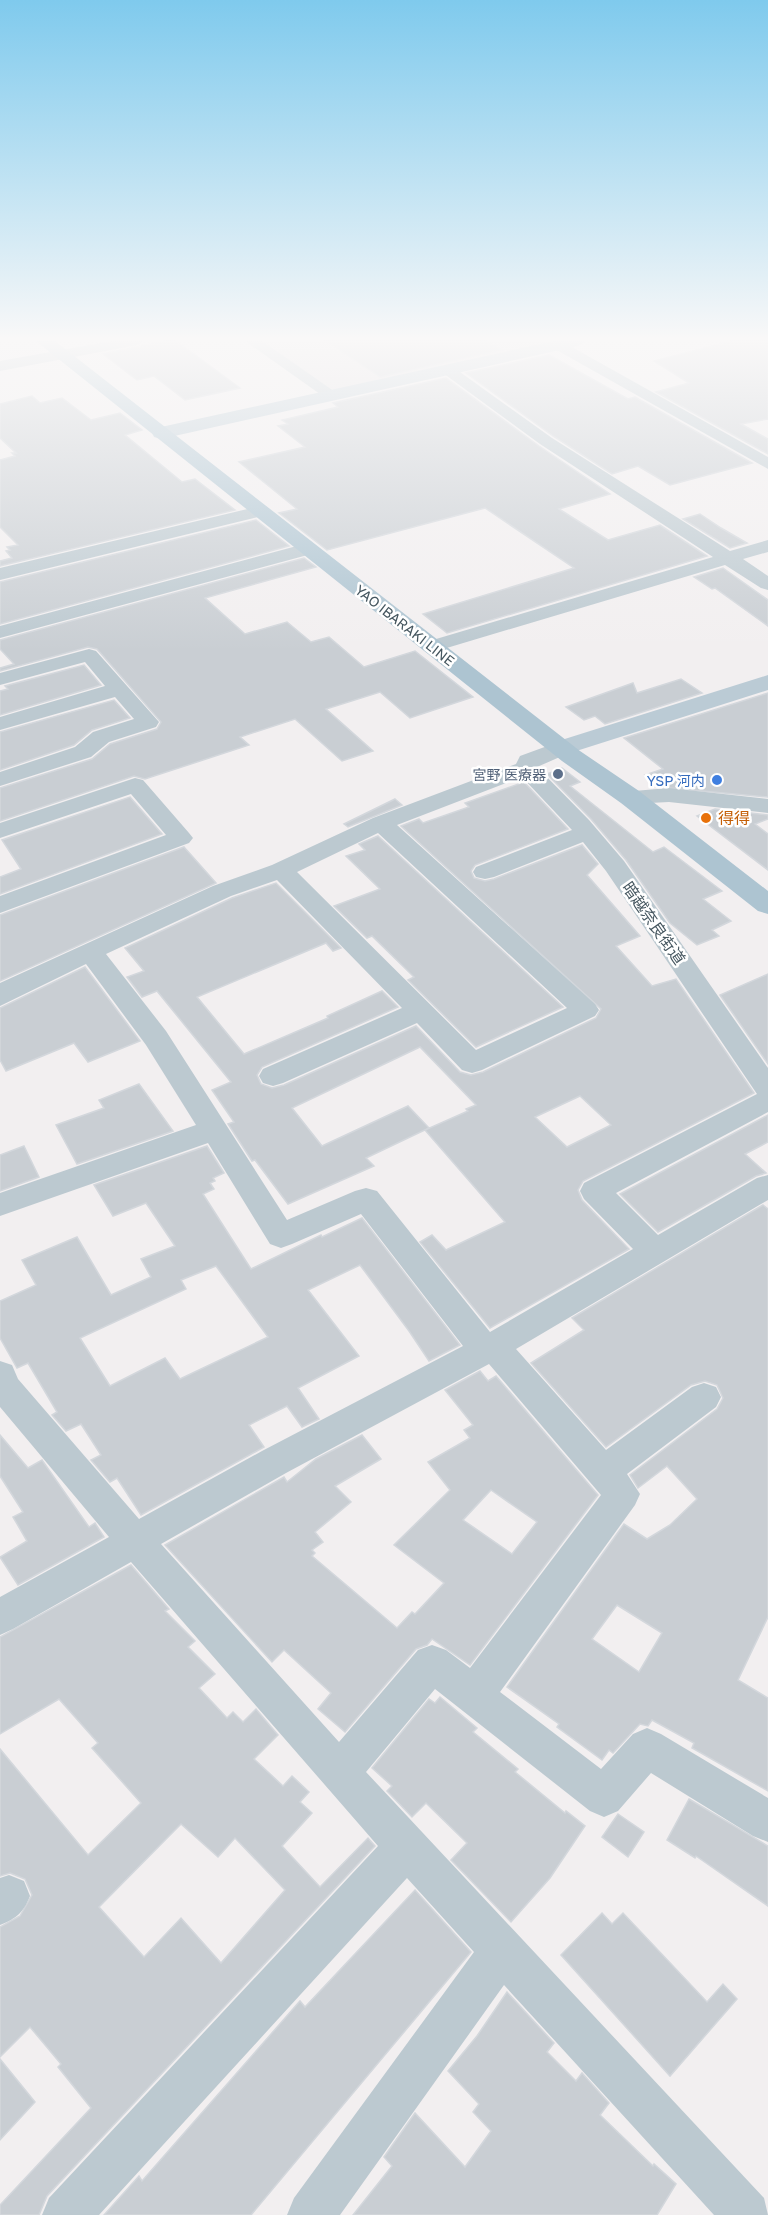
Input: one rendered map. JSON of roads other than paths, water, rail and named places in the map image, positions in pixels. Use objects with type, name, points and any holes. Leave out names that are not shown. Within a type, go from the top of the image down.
[{"type":"main road","name":"YAO IBARAKI LINE","points":[[175,444],[561,748],[630,797],[768,905]]},
{"type":"street","points":[[551,444],[768,584]]},
{"type":"street","points":[[733,444],[768,464]]},
{"type":"street","points":[[0,574],[260,511]]},
{"type":"street","points":[[433,646],[768,546]]},
{"type":"street","points":[[0,632],[308,549]]},
{"type":"street","points":[[0,779],[83,752],[101,737],[148,722],[89,655],[2,675]]},
{"type":"street","points":[[0,997],[8,990],[222,891],[281,870],[381,823],[526,768],[528,760],[768,682]]},
{"type":"street","points":[[0,724],[119,689]]},
{"type":"street","name":"暗越奈良街道","points":[[526,768],[587,832],[615,866],[768,1089]]},
{"type":"street","points":[[0,831],[135,785],[181,838],[0,905]]},
{"type":"street","points":[[630,797],[669,795],[768,806]]},
{"type":"street","points":[[281,870],[472,1063],[586,1010],[381,823]]},
{"type":"street","points":[[485,873],[587,832]]},
{"type":"street","points":[[91,952],[156,1038],[281,1236],[366,1199],[489,1348],[622,1494],[474,1696]]},
{"type":"street","points":[[273,1076],[420,1011]]},
{"type":"street","points":[[655,1252],[595,1191],[768,1100]]},
{"type":"street","points":[[0,1205],[214,1130]]},
{"type":"street","points":[[0,1617],[274,1462],[489,1348],[768,1186]]},
{"type":"street","points":[[0,1376],[2,1385],[134,1542],[501,1952],[747,2215]]},
{"type":"street","points":[[603,1472],[704,1397]]},
{"type":"street","points":[[340,1772],[432,1663],[604,1797],[647,1748],[768,1821]]},
{"type":"street","points":[[66,2215],[407,1846]]},
{"type":"street","points":[[311,2215],[501,1952]]},
{"type":"place","name":"宮野 医療器","points":[[558,774]]},
{"type":"place","name":"YSP 河内","points":[[717,780]]},
{"type":"place","name":"得得","points":[[706,818]]}]
